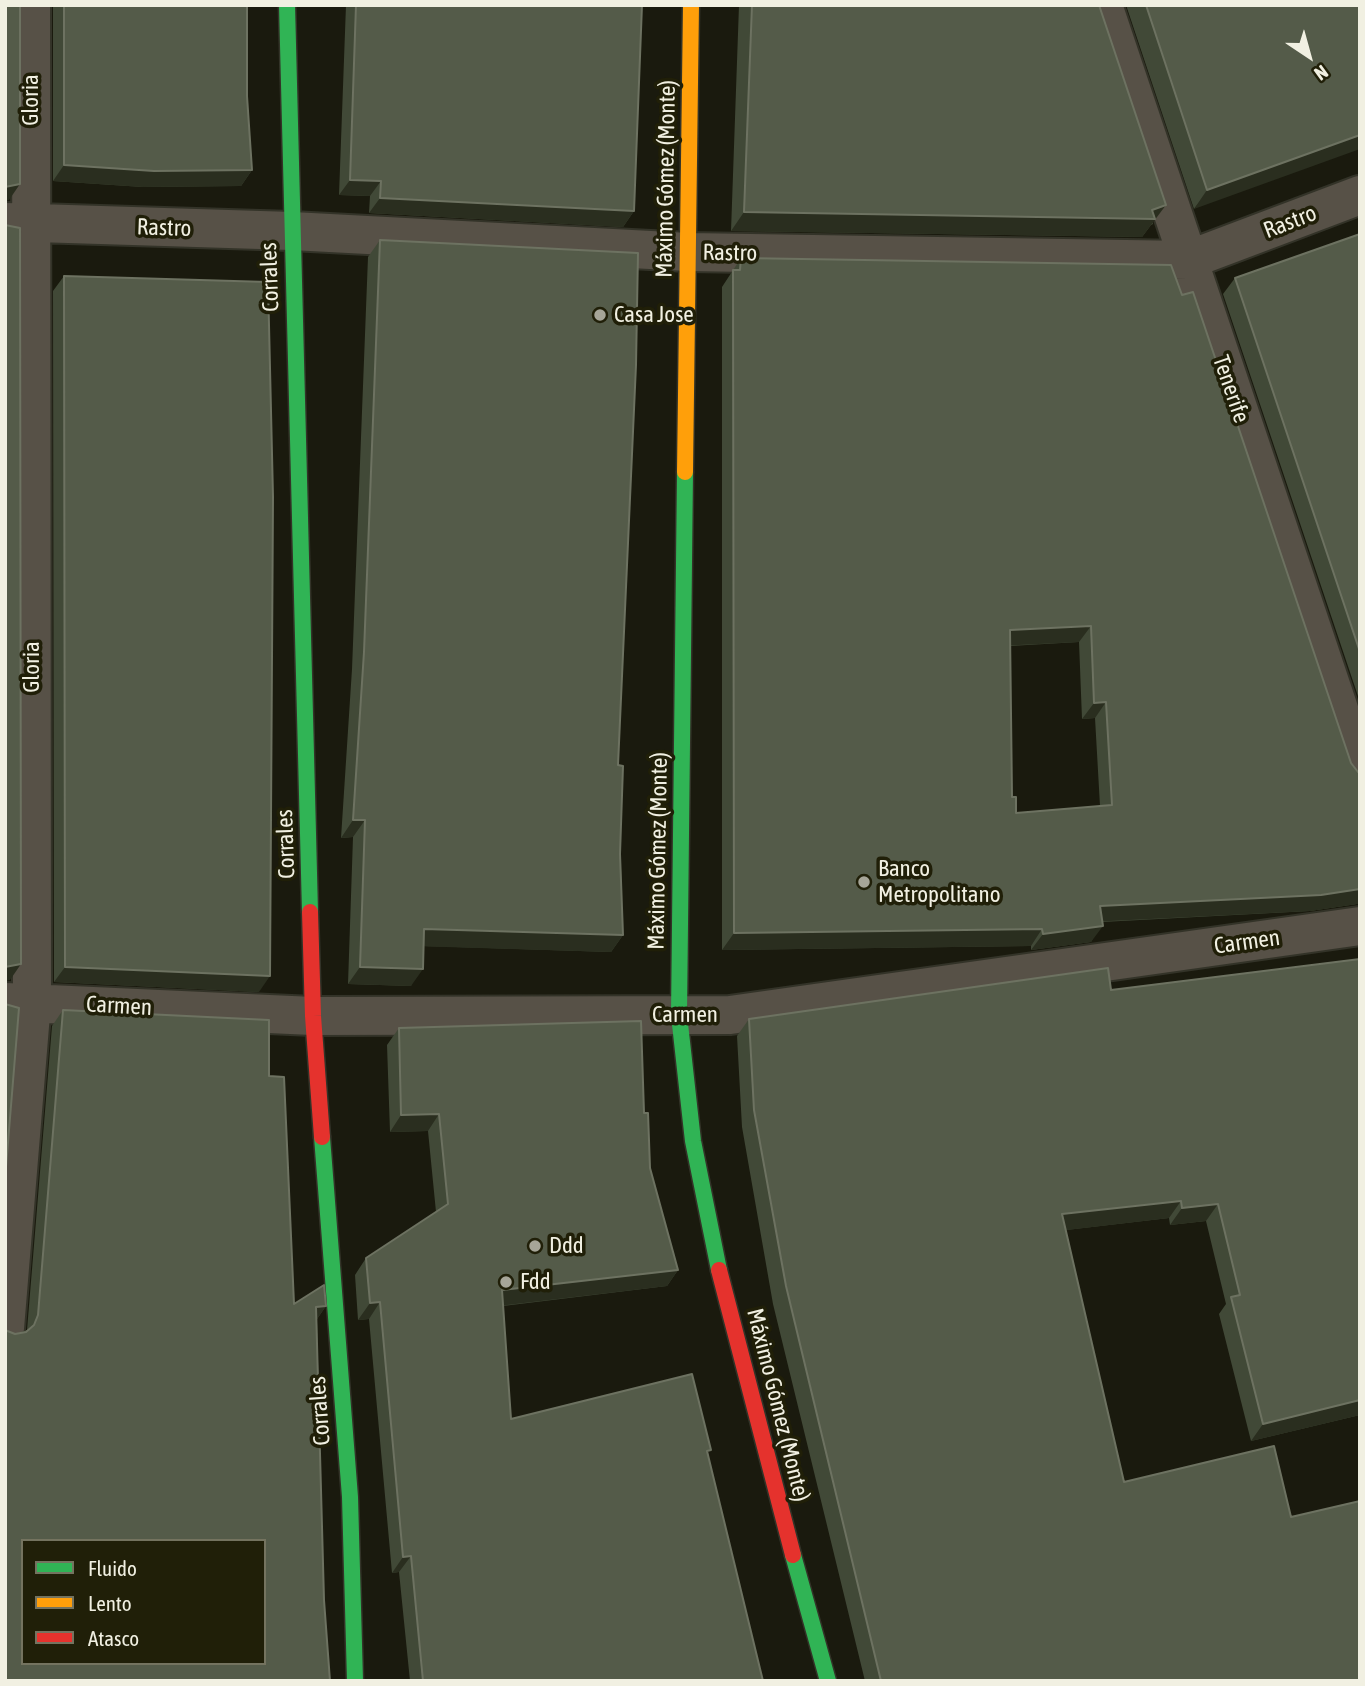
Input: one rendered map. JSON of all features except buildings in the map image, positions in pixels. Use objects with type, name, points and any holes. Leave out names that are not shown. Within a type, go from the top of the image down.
[{"type":"main road","name":"Corrales","points":[[286,5],[313,1016],[350,1497],[355,1681]]},
{"type":"main road","name":"Máximo Gómez (Monte)","points":[[691,5],[679,1015],[693,1139],[710,1226],[741,1360],[828,1681]]},
{"type":"street","name":"Gloria","points":[[5,1328],[19,1002],[19,223],[31,5]]},
{"type":"street","name":"Tenerife","points":[[1103,5],[1360,772]]},
{"type":"street","name":"Rastro","points":[[19,223],[292,231],[688,252],[1188,260],[1360,195]]},
{"type":"street","name":"Carmen","points":[[19,1002],[313,1016],[730,1015],[1360,926]]},
{"type":"traffic: fast","points":[[287,5],[310,912]]},
{"type":"traffic: fast","points":[[685,472],[679,1015],[693,1141],[719,1270]]},
{"type":"traffic: fast","points":[[322,1137],[350,1497],[355,1681]]},
{"type":"traffic: fast","points":[[793,1555],[828,1681]]},
{"type":"traffic: slow","points":[[685,472],[691,5]]},
{"type":"traffic: jam","points":[[310,912],[313,1016],[322,1137]]},
{"type":"traffic: jam","points":[[719,1270],[793,1555]]},
{"type":"place","name":"Casa Jose","points":[[600,315]]},
{"type":"place","name":"Banco Metropolitano","points":[[864,882]]},
{"type":"place","name":"Ddd","points":[[535,1246]]},
{"type":"place","name":"Fdd","points":[[506,1282]]}]
